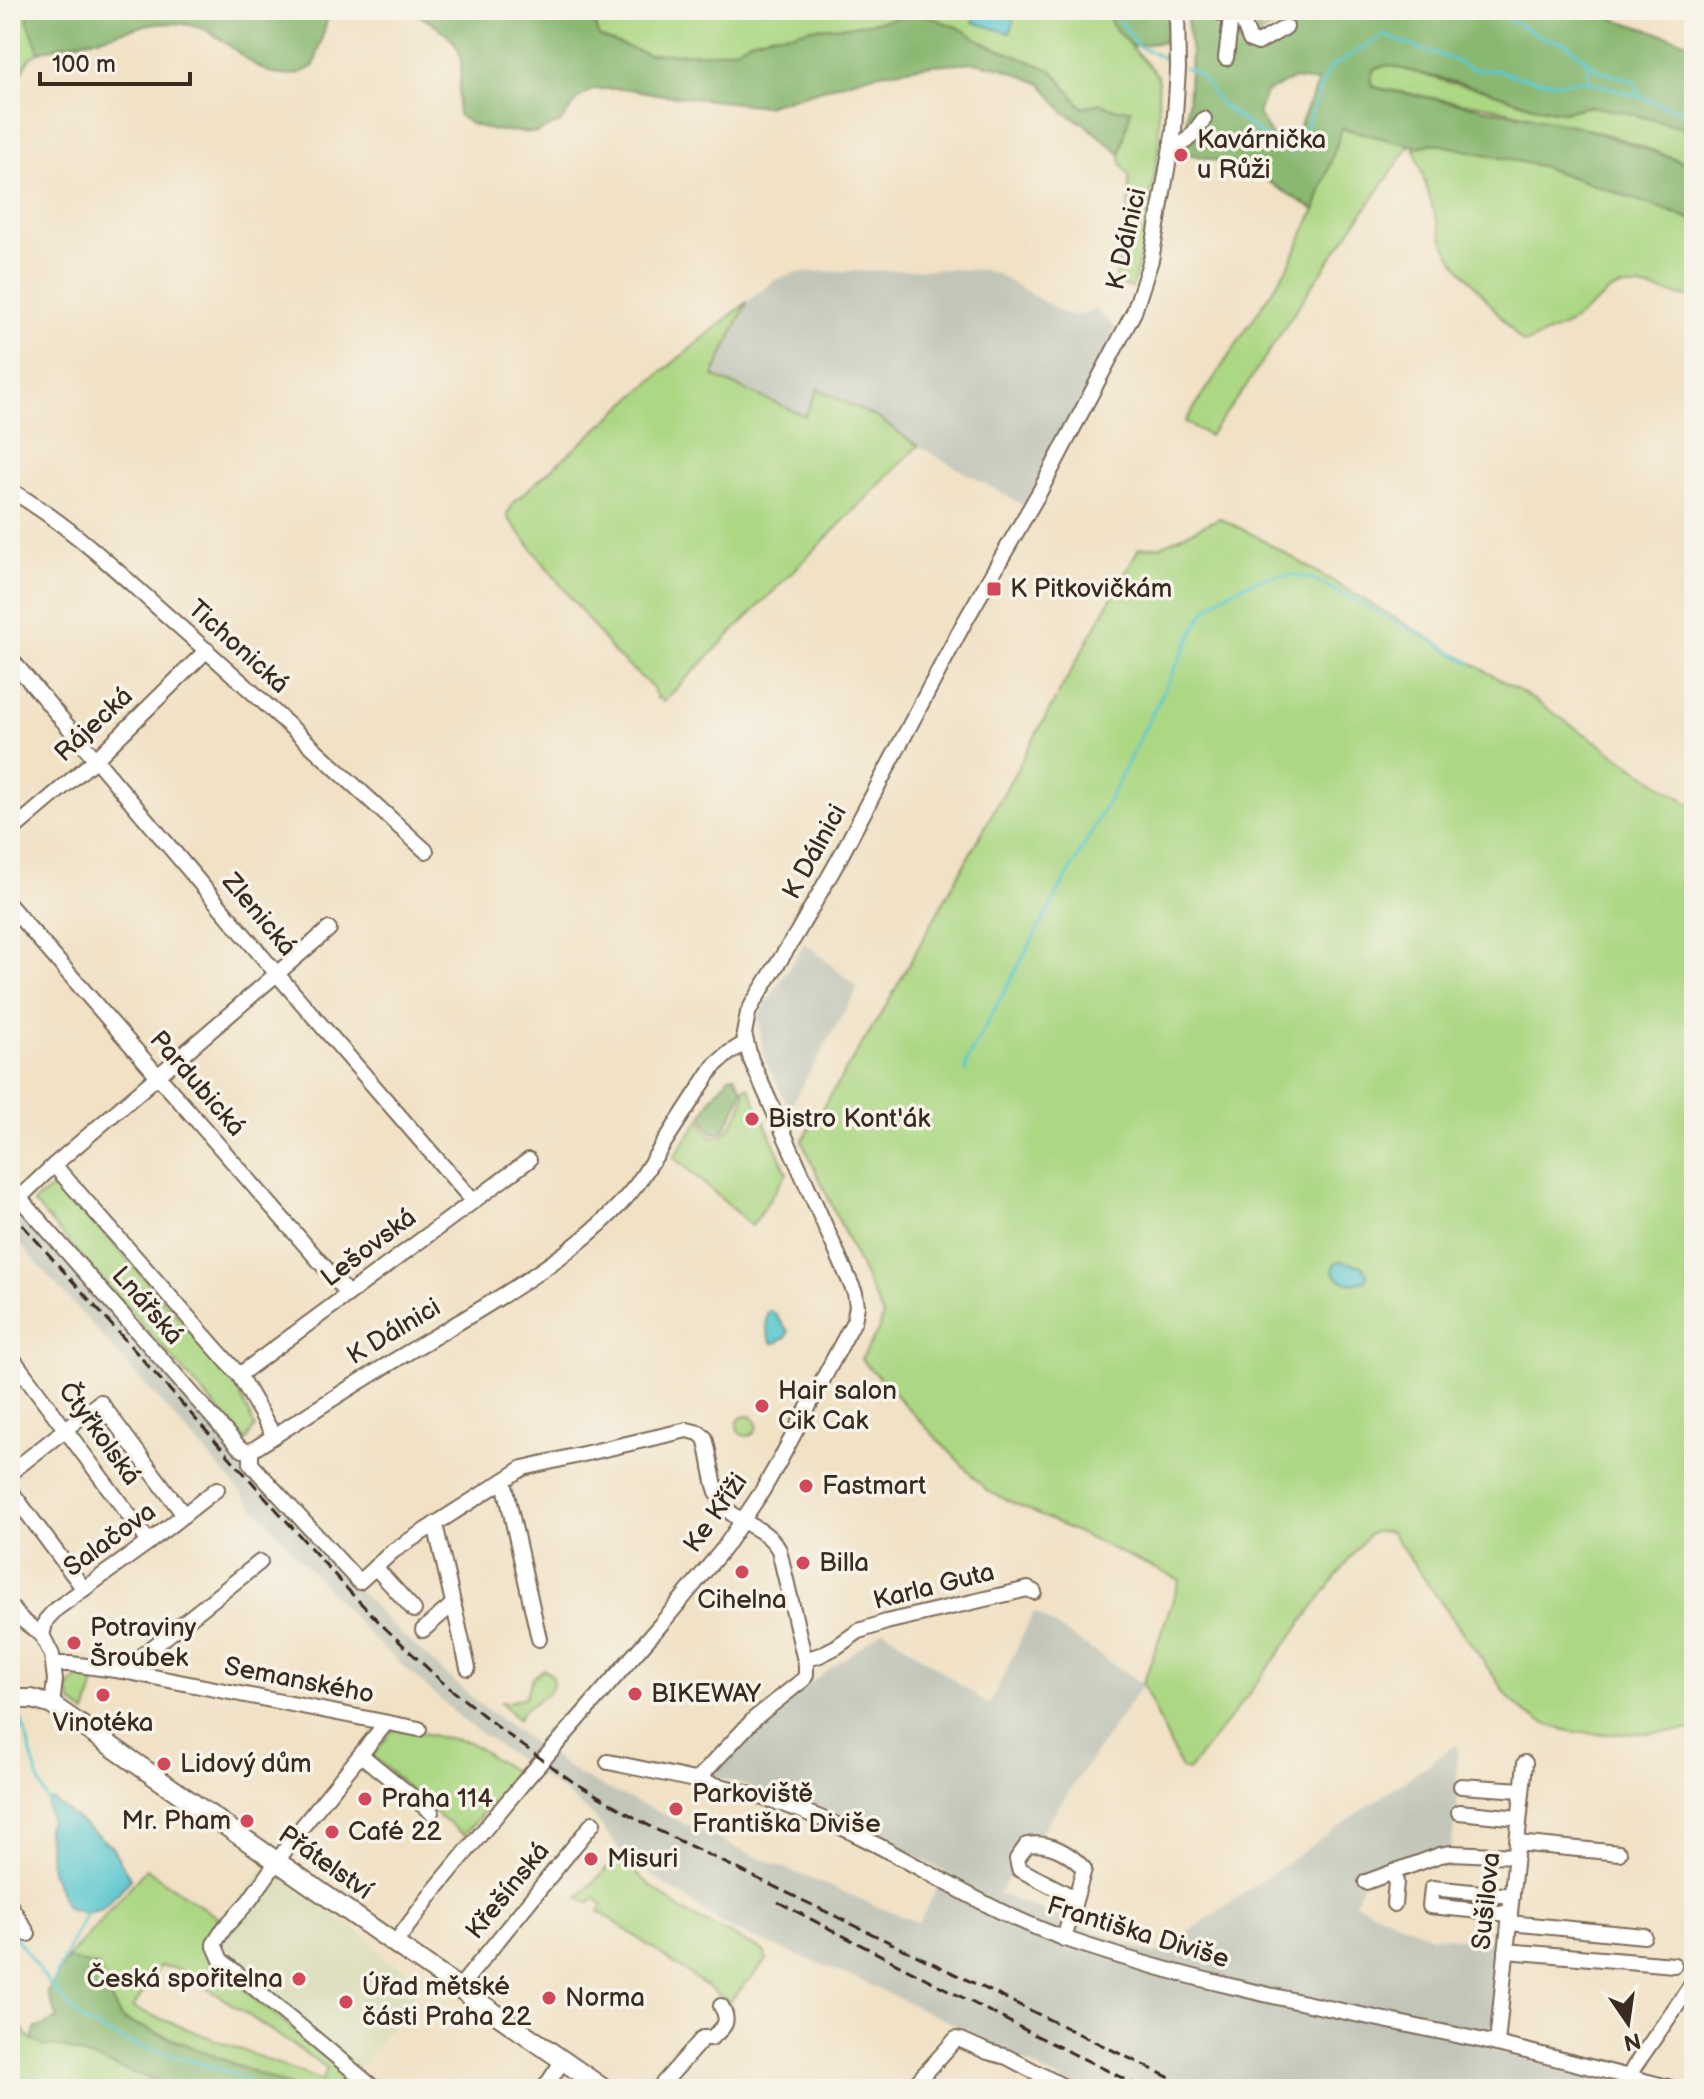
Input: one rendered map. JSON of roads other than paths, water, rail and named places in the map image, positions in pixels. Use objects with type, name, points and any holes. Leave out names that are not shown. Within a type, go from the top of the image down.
[{"type":"main road","name":"Přátelství","points":[[10,1699],[32,1699],[52,1705],[604,2089]]},
{"type":"street","name":"K Dálnici","points":[[251,1451],[348,1388],[491,1303],[595,1229],[638,1183],[714,1066],[745,1043],[745,1023],[753,1003],[838,861],[1134,312],[1151,260],[1171,146],[1178,88],[1177,10]]},
{"type":"street","points":[[1213,10],[1243,22],[1250,40],[1258,43],[1286,27]]},
{"type":"street","points":[[1226,58],[1231,17]]},
{"type":"street","points":[[1171,146],[1183,144],[1204,119]]},
{"type":"street","name":"Tichonická","points":[[10,490],[30,501],[95,552],[426,851]]},
{"type":"street","name":"Rájecká","points":[[10,832],[96,759],[207,650]]},
{"type":"street","name":"Zlenická","points":[[10,658],[473,1201]]},
{"type":"street","name":"Pardubická","points":[[10,906],[348,1294]]},
{"type":"street","points":[[15,1192],[54,1165],[329,929]]},
{"type":"street","name":"Ke Kříži","points":[[395,1943],[522,1784],[690,1590],[743,1520],[804,1417],[854,1321],[857,1306],[851,1284],[745,1043]]},
{"type":"street","name":"Lešovská","points":[[239,1375],[529,1160]]},
{"type":"street","name":"Lnářská","points":[[54,1165],[239,1375],[274,1436]]},
{"type":"street","name":"Lnářská","points":[[15,1192],[238,1446],[251,1451]]},
{"type":"street","name":"Čtyřkolská","points":[[10,1355],[149,1542]]},
{"type":"street","points":[[10,1473],[100,1402],[184,1515]]},
{"type":"street","points":[[251,1451],[251,1464],[359,1582],[393,1551],[523,1468],[687,1430],[699,1433],[705,1438],[722,1502],[730,1512],[767,1534],[779,1550],[806,1674],[804,1679],[755,1718],[697,1780]]},
{"type":"street","points":[[504,1481],[539,1639]]},
{"type":"street","name":"Salačova","points":[[42,1635],[43,1625],[50,1614],[217,1489]]},
{"type":"street","points":[[10,1490],[84,1589]]},
{"type":"street","points":[[435,1524],[468,1668]]},
{"type":"street","points":[[123,1671],[260,1562]]},
{"type":"street","points":[[375,1567],[414,1610]]},
{"type":"street","name":"Karla Guta","points":[[805,1660],[836,1647],[859,1631],[886,1622],[1028,1589],[1034,1592]]},
{"type":"street","points":[[423,1630],[453,1604]]},
{"type":"street","points":[[10,1606],[42,1635],[55,1664],[52,1705]]},
{"type":"street","name":"Semanského","points":[[55,1664],[123,1671],[419,1729]]},
{"type":"street","points":[[375,2089],[221,1960],[214,1944],[386,1723]]},
{"type":"street","points":[[361,1755],[431,1812]]},
{"type":"street","name":"Františka Diviše","points":[[608,1762],[697,1780],[782,1804],[841,1827],[1027,1924],[1064,1939],[1164,1970],[1497,2044],[1675,2089]]},
{"type":"street","name":"Sušilova","points":[[1497,2044],[1525,1763]]},
{"type":"street","points":[[1461,1786],[1522,1790]]},
{"type":"street","points":[[1459,1812],[1519,1818]]},
{"type":"street","name":"Křešínská","points":[[459,1988],[593,1823]]},
{"type":"street","points":[[1064,1939],[1084,1869],[1075,1859],[1055,1848],[1038,1843],[1027,1845],[1017,1859],[1019,1869],[1069,1895],[1074,1901]]},
{"type":"street","points":[[1366,1882],[1452,1853],[1516,1850],[1619,1853]]},
{"type":"street","points":[[1393,1872],[1396,1882],[1394,1904]]},
{"type":"street","points":[[1512,1896],[1432,1888],[1430,1906],[1644,1936]]},
{"type":"street","points":[[10,1905],[28,1934]]},
{"type":"street","points":[[1506,1951],[1674,1965]]},
{"type":"street","points":[[1629,2077],[1694,1981]]},
{"type":"street","points":[[658,2089],[703,2038],[711,2038],[726,2023],[721,2006]]},
{"type":"street","points":[[911,2089],[956,2039],[1007,2057],[1068,2089]]},
{"type":"street","points":[[544,2089],[563,2060]]},
{"type":"water","points":[[977,10],[989,10],[1014,18],[1010,33],[973,22]]},
{"type":"water","points":[[1341,1261],[1362,1266],[1367,1273],[1366,1280],[1352,1284],[1340,1280],[1333,1272],[1334,1264]]},
{"type":"water","points":[[770,1311],[788,1331],[787,1336],[776,1343],[772,1343],[767,1328],[767,1313]]},
{"type":"water","points":[[52,1800],[111,1846],[131,1879],[102,1909],[86,1913],[66,1908],[51,1870],[47,1801]]},
{"type":"waterway","points":[[1112,10],[1138,46],[1174,63]]},
{"type":"waterway","points":[[1490,10],[1542,37],[1567,44],[1600,71],[1634,81],[1641,97]]},
{"type":"waterway","points":[[1185,68],[1200,75],[1221,105],[1276,145],[1293,153],[1328,69],[1384,35],[1475,70],[1496,70],[1557,83],[1590,82],[1694,116]]},
{"type":"waterway","points":[[1586,59],[1590,82]]},
{"type":"waterway","points":[[966,1071],[970,1054],[1106,805],[1197,624],[1220,598],[1239,587],[1273,576],[1294,575],[1313,579],[1470,663]]},
{"type":"waterway","points":[[17,1707],[48,1802]]},
{"type":"waterway","points":[[86,1912],[51,1986],[84,2022],[134,2045],[220,2069],[265,2089]]},
{"type":"waterway","points":[[10,1929],[50,1985]]},
{"type":"railway","points":[[10,1211],[350,1592],[441,1681],[504,1732],[572,1781],[653,1828],[1193,2089]]},
{"type":"railway","points":[[778,1902],[1145,2089]]},
{"type":"place","name":"Kavárnička u Růži","points":[[1181,155]]},
{"type":"place","name":"K Pitkovičkám","points":[[994,589]]},
{"type":"place","name":"Bistro Kont'ák","points":[[752,1119]]},
{"type":"place","name":"Hair salon Cik Cak","points":[[762,1406]]},
{"type":"place","name":"Fastmart","points":[[806,1486]]},
{"type":"place","name":"Billa","points":[[803,1563]]},
{"type":"place","name":"Cihelna","points":[[742,1572]]},
{"type":"place","name":"Potraviny Šroubek","points":[[74,1643]]},
{"type":"place","name":"BIKEWAY","points":[[635,1694]]},
{"type":"place","name":"Vinotéka","points":[[103,1695]]},
{"type":"place","name":"Lidový dům","points":[[164,1764]]},
{"type":"place","name":"Praha 114","points":[[365,1799]]},
{"type":"place","name":"Parkoviště Františka Diviše","points":[[676,1809]]},
{"type":"place","name":"Mr. Pham","points":[[247,1821]]},
{"type":"place","name":"Café 22","points":[[332,1832]]},
{"type":"place","name":"Misuri","points":[[591,1859]]},
{"type":"place","name":"Česká spořitelna","points":[[299,1979]]},
{"type":"place","name":"Norma","points":[[549,1998]]},
{"type":"place","name":"Úřad mětské části Praha 22","points":[[346,2002]]}]
